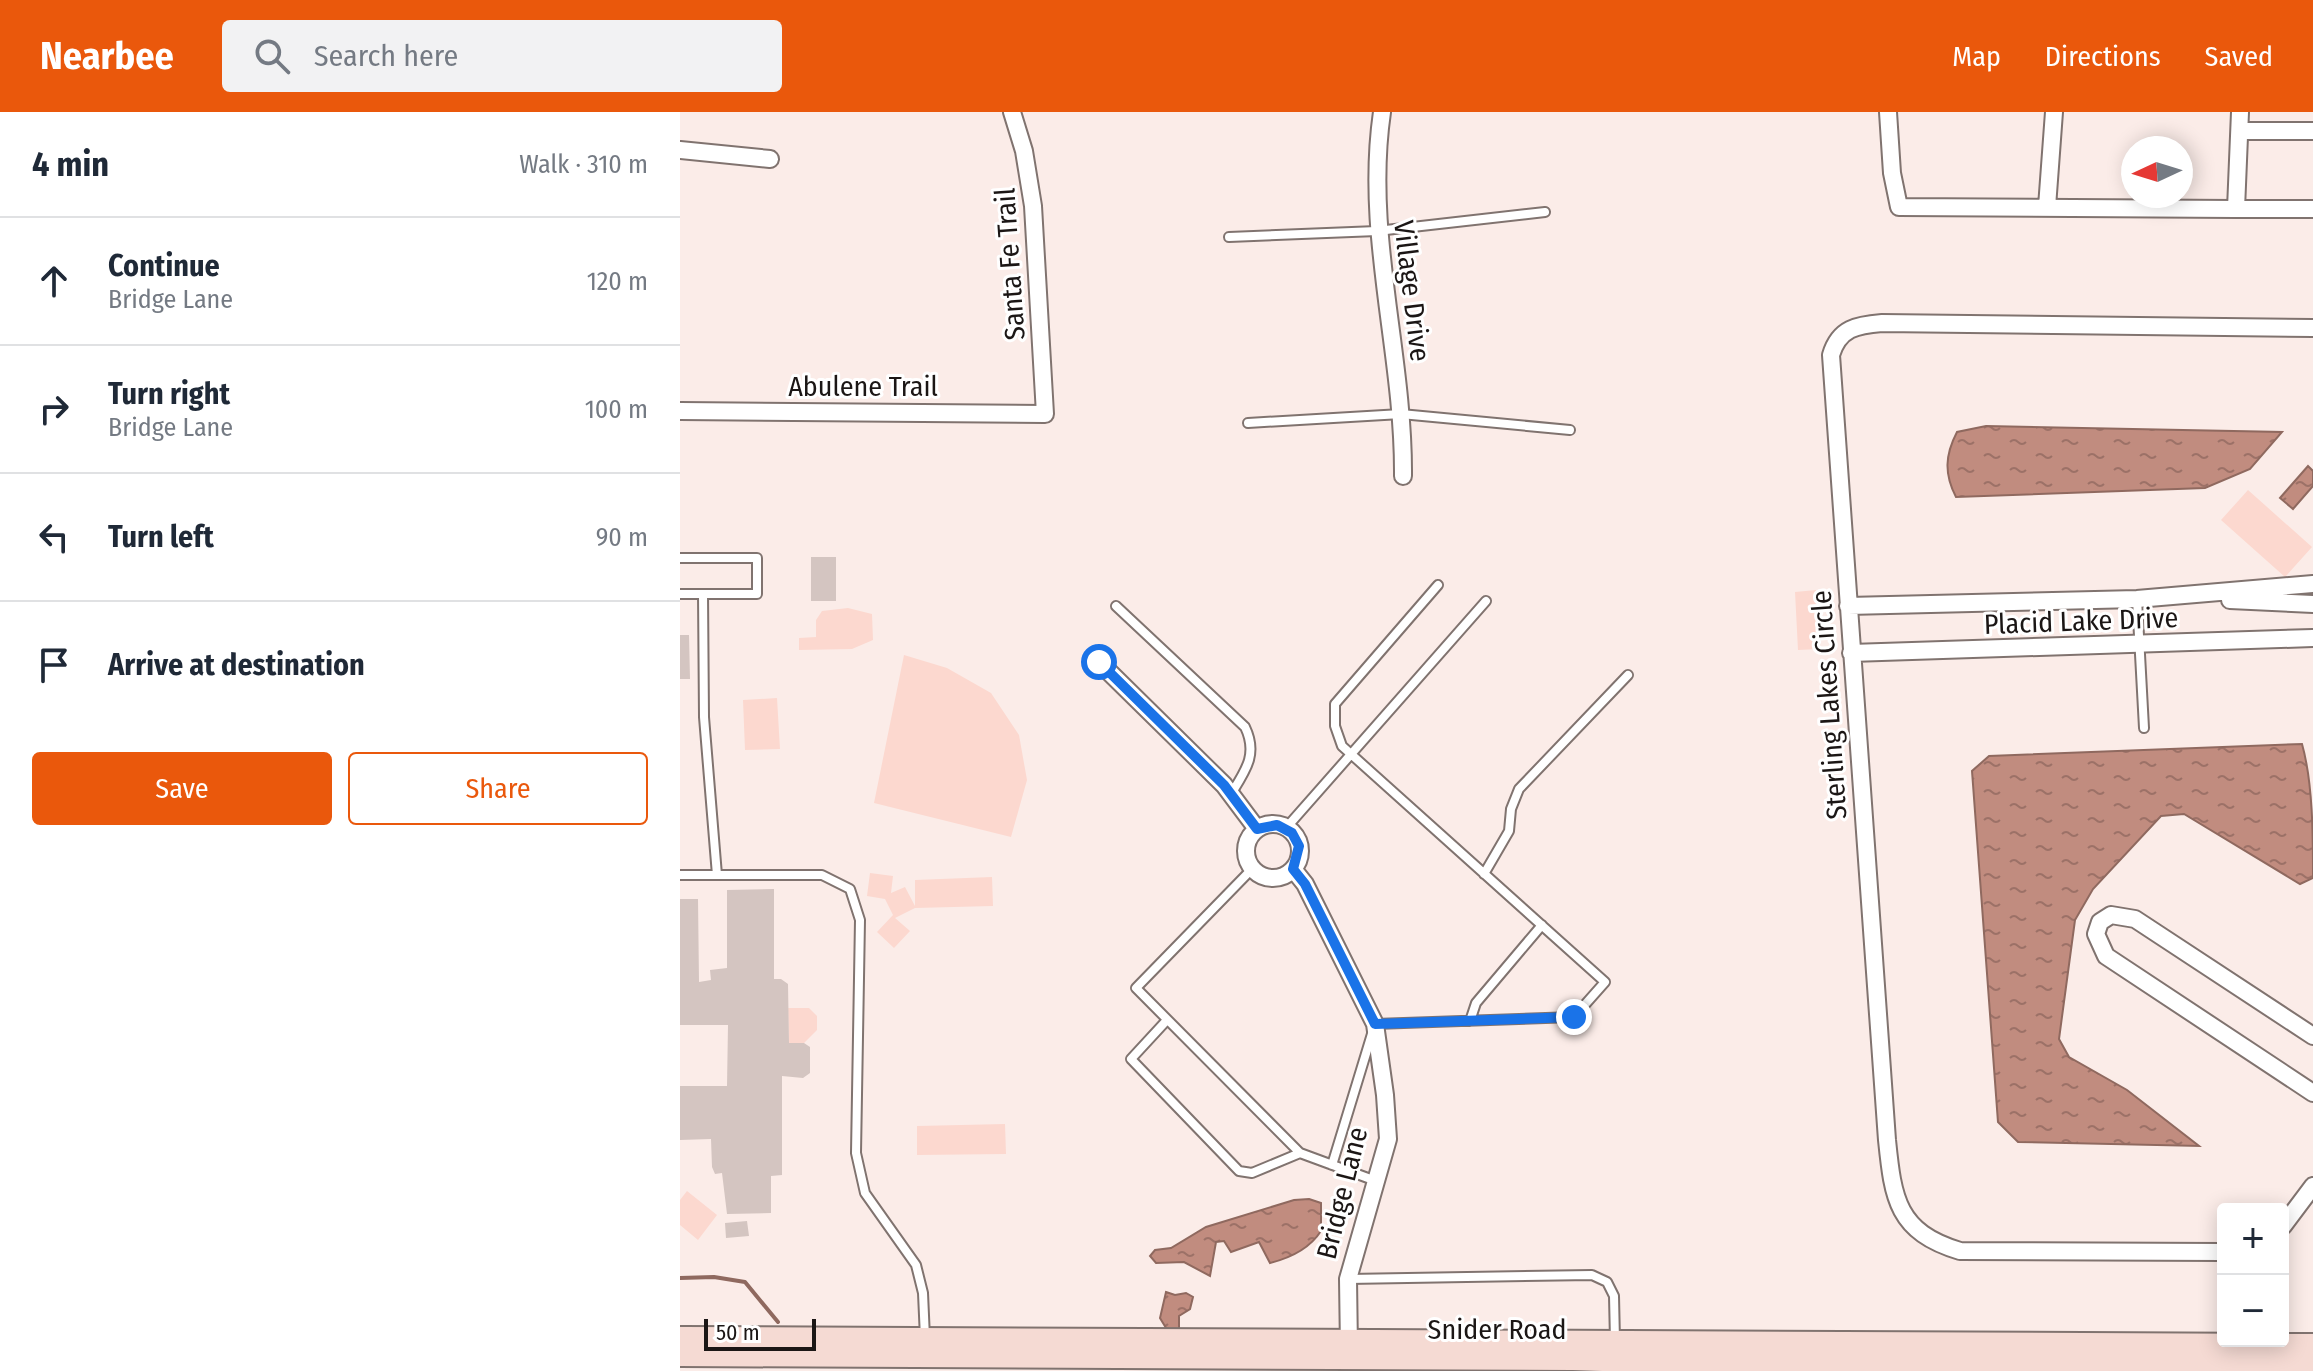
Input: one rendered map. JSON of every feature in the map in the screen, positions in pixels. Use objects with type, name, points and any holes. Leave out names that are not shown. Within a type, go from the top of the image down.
[{"type":"street","name":"Santa Fe Trail","points":[[1012,112],[1024,151],[1032,195],[1045,414]]},
{"type":"street","name":"Village Drive","points":[[1382,112],[1376,183],[1377,231],[1401,414],[1403,476]]},
{"type":"street","points":[[1888,112],[1892,173],[1899,207],[2313,209]]},
{"type":"street","points":[[2047,207],[2054,112]]},
{"type":"street","points":[[2236,209],[2240,112]]},
{"type":"street","points":[[2240,131],[2313,131]]},
{"type":"street","points":[[680,150],[770,159]]},
{"type":"street","name":"Sterling Lakes Circle","points":[[2217,1252],[1960,1251],[1928,1239],[1904,1216],[1892,1185],[1887,1140],[1830,366],[1834,344],[1849,329],[1882,323],[2313,328]]},
{"type":"street","name":"Abulene Trail","points":[[680,411],[1045,414]]},
{"type":"street","name":"Placid Lake Drive","points":[[1848,606],[2137,599],[2313,584]]},
{"type":"street","name":"Placid Lake Drive","points":[[2164,597],[2313,604]]},
{"type":"street","name":"Placid Lake Drive","points":[[1851,653],[2313,638]]},
{"type":"street","points":[[1099,662],[1231,795],[1257,829]]},
{"type":"street","points":[[1286,828],[1270,824],[1257,829],[1246,851],[1252,869],[1272,878],[1293,869]]},
{"type":"street","name":"Bridge Lane","points":[[1286,828],[1299,846],[1293,869],[1305,884],[1375,1024],[1388,1139],[1348,1279],[1349,1357]]},
{"type":"street","points":[[2313,1036],[2135,919],[2111,915],[2100,922],[2096,934],[2106,956],[2313,1093]]},
{"type":"street","points":[[2289,1218],[2313,1186]]},
{"type":"street","name":"Snider Road","points":[[680,1338],[927,1356]]},
{"type":"street","name":"Snider Road","points":[[1349,1357],[1615,1341],[1828,1359],[2313,1345]]},
{"type":"street","name":"Snider Road","points":[[680,1355],[2313,1364]]},
{"type":"lane","points":[[1229,237],[1377,231],[1545,212]]},
{"type":"lane","points":[[1248,423],[1401,414],[1570,430]]},
{"type":"lane","points":[[680,558],[757,558],[757,594],[680,594]]},
{"type":"lane","points":[[1332,1165],[1375,1024],[1574,1017],[1605,982],[1342,746],[1335,704],[1438,585]]},
{"type":"lane","points":[[703,594],[704,717],[717,875]]},
{"type":"lane","points":[[2137,599],[2144,728]]},
{"type":"lane","points":[[1286,828],[1486,601]]},
{"type":"lane","points":[[1116,606],[1245,727],[1252,743],[1250,765],[1231,795]]},
{"type":"lane","points":[[1484,874],[1509,831],[1511,809],[1519,789],[1628,675]]},
{"type":"lane","points":[[1252,869],[1136,988],[1300,1153],[1376,1181]]},
{"type":"lane","points":[[680,875],[822,875],[850,889],[860,920],[856,1153],[865,1193],[916,1265],[923,1293],[927,1356]]},
{"type":"lane","points":[[1470,1021],[1476,1003],[1542,925]]},
{"type":"lane","points":[[1167,1020],[1131,1059],[1239,1171],[1252,1173],[1300,1153]]},
{"type":"lane","points":[[1348,1279],[1592,1275],[1607,1282],[1614,1296],[1615,1341]]},
{"type":"shaded area","points":[[2248,490],[2312,547],[2285,577],[2221,520]]},
{"type":"shaded area","points":[[1816,590],[1820,649],[1798,650],[1795,592]]},
{"type":"shaded area","points":[[848,608],[872,614],[873,640],[852,649],[799,650],[799,638],[816,637],[816,620],[822,611]]},
{"type":"shaded area","points":[[904,655],[947,668],[991,693],[1019,735],[1027,780],[1011,837],[874,803]]},
{"type":"shaded area","points":[[777,698],[780,749],[745,750],[743,700]]},
{"type":"shaded area","points":[[870,873],[893,876],[891,893],[905,887],[915,906],[915,880],[992,877],[993,906],[915,908],[895,918],[910,931],[894,948],[877,932],[893,915],[885,899],[867,896]]},
{"type":"shaded area","points":[[788,1008],[809,1008],[817,1016],[817,1030],[804,1043],[789,1043]]},
{"type":"shaded area","points":[[1005,1124],[1006,1154],[917,1155],[917,1126]]},
{"type":"shaded area","points":[[687,1191],[717,1215],[698,1240],[680,1225],[680,1200]]},
{"type":"water","points":[[1986,426],[2282,432],[2250,469],[2205,488],[1956,497],[1948,472],[1953,440],[1957,432]]},
{"type":"water","points":[[2308,466],[2313,471],[2313,486],[2293,509],[2280,498]]},
{"type":"water","points":[[2302,744],[2310,792],[2313,878],[2300,884],[2184,814],[2161,816],[2093,889],[2075,920],[2059,1039],[2069,1057],[2127,1090],[2199,1146],[2018,1142],[1998,1122],[1972,771],[1989,756]]},
{"type":"water","points":[[1309,1199],[1321,1203],[1321,1231],[1299,1252],[1285,1258],[1270,1263],[1259,1242],[1231,1252],[1224,1241],[1216,1242],[1210,1276],[1184,1262],[1156,1263],[1150,1256],[1155,1250],[1171,1248],[1206,1227],[1294,1200]]},
{"type":"water","points":[[1166,1292],[1175,1295],[1186,1293],[1193,1297],[1190,1309],[1179,1316],[1179,1332],[1166,1328],[1160,1318]]},
{"type":"building","points":[[811,557],[836,557],[836,601],[811,601]]},
{"type":"building","points":[[680,635],[689,635],[690,679],[680,679]]},
{"type":"building","points":[[774,889],[774,979],[788,984],[789,1043],[804,1043],[810,1047],[810,1073],[803,1078],[782,1076],[782,1175],[771,1176],[771,1213],[727,1214],[722,1173],[715,1174],[712,1167],[711,1139],[680,1140],[680,1086],[727,1086],[728,1025],[680,1025],[680,899],[698,899],[699,982],[711,980],[710,970],[727,968],[727,890]]},
{"type":"building","points":[[747,1221],[749,1236],[726,1238],[725,1223]]},
{"type":"waterway","points":[[680,1278],[714,1277],[745,1282],[778,1322]]},
{"type":"route","points":[[1099,662],[1224,785],[1257,829],[1270,824],[1292,833],[1299,846],[1298,861],[1293,869],[1305,884],[1375,1024],[1574,1017]]}]
